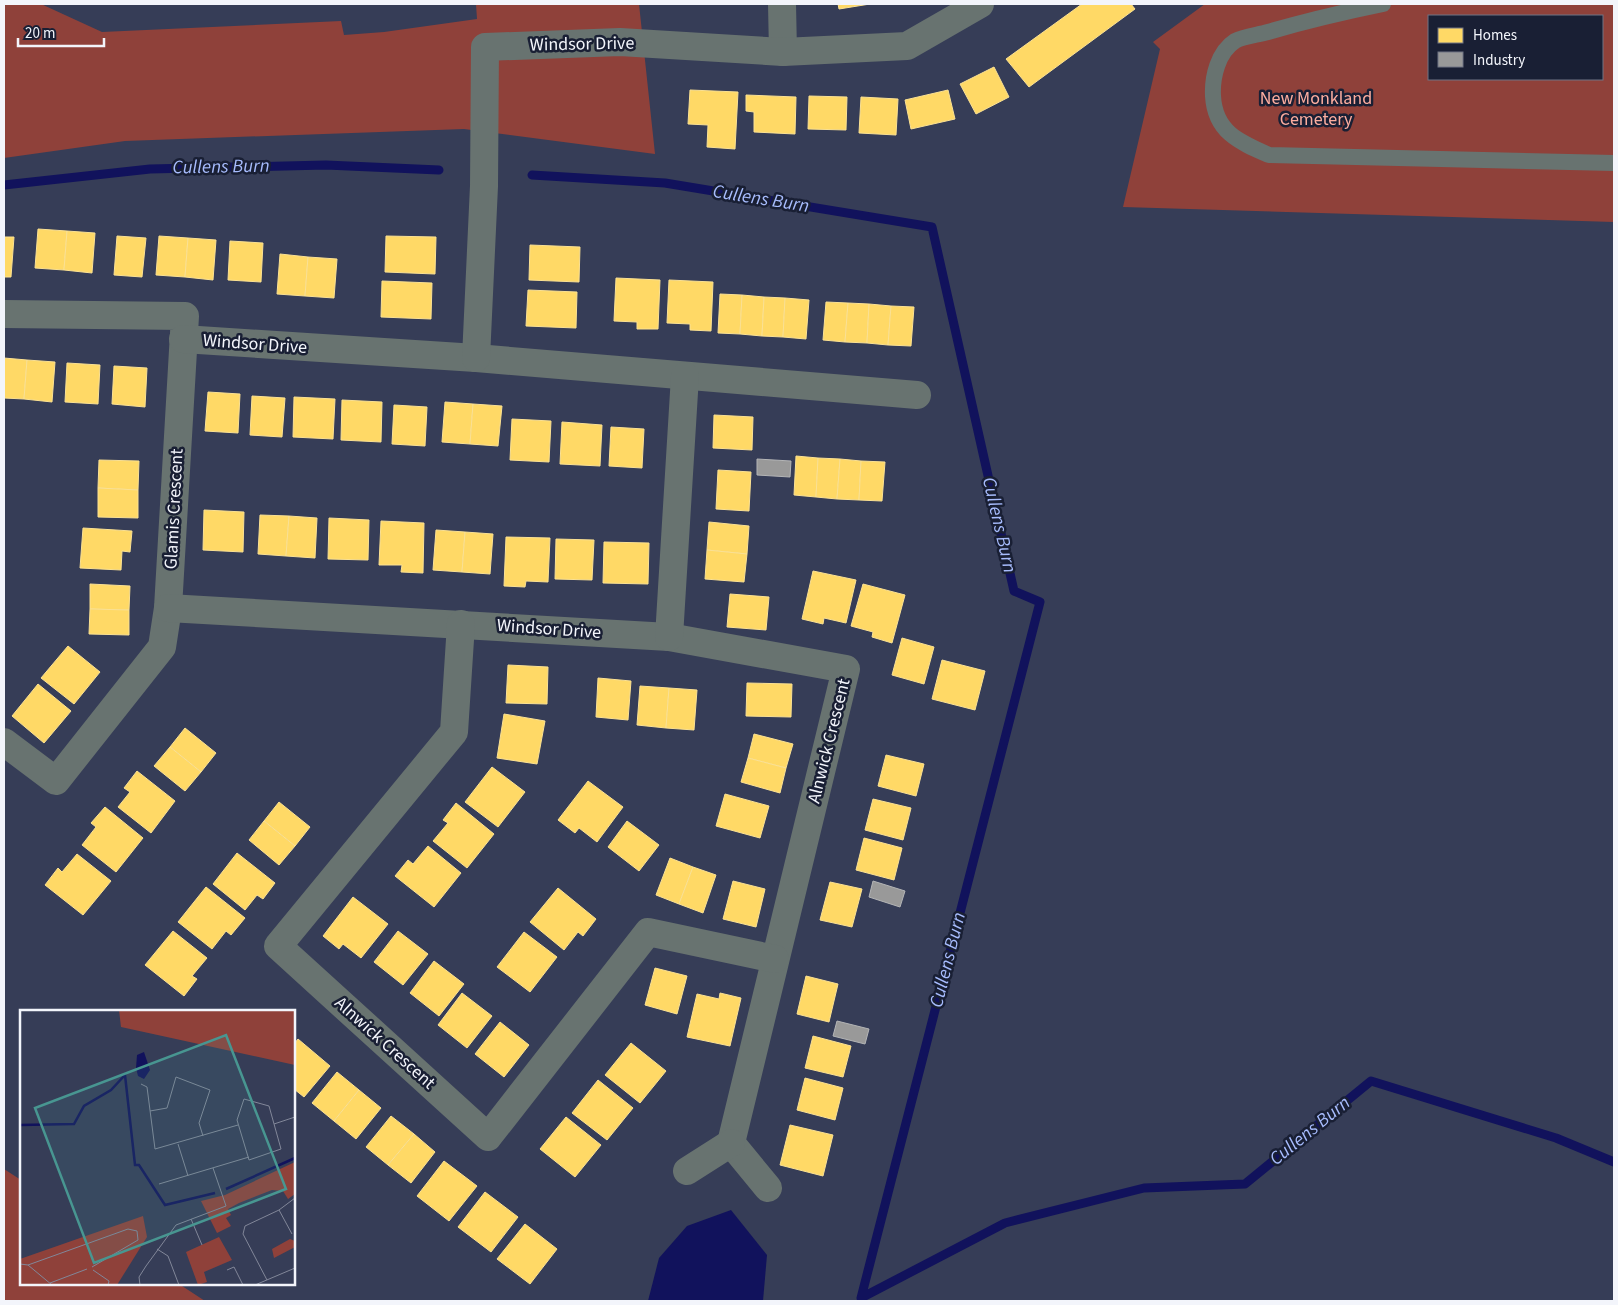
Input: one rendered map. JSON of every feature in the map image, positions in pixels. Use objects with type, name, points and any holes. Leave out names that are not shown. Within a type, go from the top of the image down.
[{"type":"street","points":[[782,4],[783,52]]},
{"type":"street","name":"Windsor Drive","points":[[476,358],[484,186],[485,47],[620,42],[783,52],[907,46],[980,4]]},
{"type":"street","name":"Glamis Crescent","points":[[4,314],[185,316],[168,608],[162,647],[56,781],[4,742]]},
{"type":"street","name":"Windsor Drive","points":[[183,339],[476,358],[917,395]]},
{"type":"street","points":[[669,637],[685,376]]},
{"type":"street","name":"Windsor Drive","points":[[168,608],[669,637]]},
{"type":"street","name":"Alnwick Crescent","points":[[461,624],[454,732],[278,946],[488,1137],[648,932],[775,959]]},
{"type":"street","name":"Alnwick Crescent","points":[[669,637],[846,669],[730,1143]]},
{"type":"street","points":[[687,1170],[730,1143],[768,1188]]},
{"type":"lane","points":[[1383,4],[1309,20],[1235,41],[1224,53],[1215,71],[1214,110],[1223,128],[1242,143],[1269,155],[1614,163]]},
{"type":"green space","points":[[4,4],[41,4],[102,32],[341,21],[344,35],[384,32],[477,19],[476,4],[639,4],[655,154],[464,129],[125,141],[4,158]]},
{"type":"green space","name":"New Monkland Cemetery","points":[[1205,4],[1614,4],[1614,222],[1123,207],[1160,49],[1153,42]]},
{"type":"green space","points":[[4,1169],[20,1179],[20,1285],[181,1285],[205,1301],[4,1301]]},
{"type":"shaded area","points":[[731,1210],[767,1255],[763,1301],[648,1301],[659,1258],[687,1226]]},
{"type":"building: Homes","points":[[838,4],[870,4],[839,9]]},
{"type":"building: Homes","points":[[1082,4],[1131,4],[1135,9],[1029,87],[1006,59]]},
{"type":"building: Homes","points":[[994,67],[1009,97],[976,114],[960,84]]},
{"type":"building: Homes","points":[[690,90],[738,92],[735,149],[707,147],[708,125],[688,124]]},
{"type":"building: Homes","points":[[948,90],[955,119],[911,129],[905,100]]},
{"type":"building: Homes","points":[[746,95],[796,97],[795,134],[754,132],[754,112],[746,111]]},
{"type":"building: Homes","points":[[809,96],[847,97],[846,130],[808,129]]},
{"type":"building: Homes","points":[[861,97],[898,99],[896,135],[859,133]]},
{"type":"building: Homes","points":[[38,229],[67,231],[64,270],[35,268]]},
{"type":"building: Homes","points":[[67,231],[95,233],[92,273],[64,270]]},
{"type":"building: Homes","points":[[117,236],[146,238],[142,277],[114,275]]},
{"type":"building: Homes","points":[[159,236],[188,238],[185,277],[156,275]]},
{"type":"building: Homes","points":[[386,236],[436,237],[435,274],[385,272]]},
{"type":"building: Homes","points":[[4,237],[14,237],[11,277],[4,277]]},
{"type":"building: Homes","points":[[188,238],[216,240],[213,280],[185,277]]},
{"type":"building: Homes","points":[[230,241],[263,243],[261,282],[228,280]]},
{"type":"building: Homes","points":[[530,245],[580,247],[579,282],[529,280]]},
{"type":"building: Homes","points":[[280,254],[308,257],[305,296],[277,294]]},
{"type":"building: Homes","points":[[308,257],[337,259],[334,298],[305,296]]},
{"type":"building: Homes","points":[[616,278],[660,280],[658,329],[637,329],[637,322],[614,321]]},
{"type":"building: Homes","points":[[669,280],[713,282],[711,331],[690,330],[690,324],[667,323]]},
{"type":"building: Homes","points":[[382,281],[432,283],[431,319],[381,317]]},
{"type":"building: Homes","points":[[528,290],[577,292],[576,328],[526,326]]},
{"type":"building: Homes","points":[[720,294],[742,295],[740,334],[718,333]]},
{"type":"building: Homes","points":[[742,295],[764,297],[762,336],[740,334]]},
{"type":"building: Homes","points":[[764,297],[785,298],[783,337],[762,336]]},
{"type":"building: Homes","points":[[785,298],[809,300],[806,339],[783,337]]},
{"type":"building: Homes","points":[[826,302],[848,303],[845,342],[823,340]]},
{"type":"building: Homes","points":[[848,303],[869,304],[867,343],[845,342]]},
{"type":"building: Homes","points":[[869,304],[891,306],[888,345],[867,343]]},
{"type":"building: Homes","points":[[891,306],[914,307],[911,346],[888,345]]},
{"type":"building: Homes","points":[[4,358],[27,360],[24,399],[4,398]]},
{"type":"building: Homes","points":[[27,360],[55,362],[52,402],[24,399]]},
{"type":"building: Homes","points":[[67,363],[100,365],[98,404],[65,402]]},
{"type":"building: Homes","points":[[114,366],[147,368],[145,407],[112,404]]},
{"type":"building: Homes","points":[[208,392],[240,394],[238,433],[205,431]]},
{"type":"building: Homes","points":[[252,396],[285,398],[282,437],[250,435]]},
{"type":"building: Homes","points":[[294,397],[335,399],[333,439],[293,437]]},
{"type":"building: Homes","points":[[342,400],[382,402],[381,442],[341,440]]},
{"type":"building: Homes","points":[[445,402],[473,404],[470,444],[442,442]]},
{"type":"building: Homes","points":[[473,404],[502,406],[498,446],[470,444]]},
{"type":"building: Homes","points":[[394,405],[427,407],[425,446],[392,444]]},
{"type":"building: Homes","points":[[714,415],[753,417],[752,450],[713,448]]},
{"type":"building: Homes","points":[[512,419],[551,421],[549,462],[510,460]]},
{"type":"building: Homes","points":[[562,422],[602,425],[600,466],[560,464]]},
{"type":"building: Homes","points":[[611,427],[644,429],[642,468],[609,466]]},
{"type":"building: Homes","points":[[796,456],[818,458],[816,497],[794,495]]},
{"type":"building: Homes","points":[[818,458],[840,459],[837,499],[816,497]]},
{"type":"building: Homes","points":[[840,459],[861,461],[859,500],[837,499]]},
{"type":"building: Homes","points":[[99,460],[139,461],[138,490],[98,488]]},
{"type":"building: Homes","points":[[861,461],[885,462],[882,501],[859,500]]},
{"type":"building: Homes","points":[[718,470],[751,472],[749,511],[716,509]]},
{"type":"building: Homes","points":[[98,488],[138,490],[138,518],[98,517]]},
{"type":"building: Homes","points":[[204,510],[244,512],[243,552],[203,550]]},
{"type":"building: Homes","points":[[260,515],[289,516],[286,556],[258,554]]},
{"type":"building: Homes","points":[[289,516],[317,518],[315,558],[286,556]]},
{"type":"building: Homes","points":[[329,518],[369,520],[368,560],[328,559]]},
{"type":"building: Homes","points":[[381,521],[424,523],[423,573],[401,572],[402,565],[379,565]]},
{"type":"building: Homes","points":[[709,522],[749,526],[747,554],[707,550]]},
{"type":"building: Homes","points":[[83,528],[132,531],[130,552],[122,551],[121,570],[80,568]]},
{"type":"building: Homes","points":[[436,530],[465,532],[462,572],[433,570]]},
{"type":"building: Homes","points":[[465,532],[493,534],[490,574],[462,572]]},
{"type":"building: Homes","points":[[506,537],[550,538],[548,582],[526,581],[525,587],[504,586]]},
{"type":"building: Homes","points":[[556,539],[594,540],[592,580],[555,579]]},
{"type":"building: Homes","points":[[604,542],[649,543],[648,584],[603,583]]},
{"type":"building: Homes","points":[[707,550],[747,554],[744,582],[705,579]]},
{"type":"building: Homes","points":[[813,571],[856,580],[846,623],[824,618],[823,624],[802,619]]},
{"type":"building: Homes","points":[[90,584],[130,586],[129,610],[90,609]]},
{"type":"building: Homes","points":[[863,584],[905,595],[892,643],[872,637],[873,632],[851,626]]},
{"type":"building: Homes","points":[[730,594],[769,597],[766,630],[727,627]]},
{"type":"building: Homes","points":[[90,609],[129,610],[129,635],[89,634]]},
{"type":"building: Homes","points":[[902,638],[934,647],[924,684],[892,675]]},
{"type":"building: Homes","points":[[68,646],[100,672],[74,704],[41,678]]},
{"type":"building: Homes","points":[[942,660],[985,671],[975,710],[932,699]]},
{"type":"building: Homes","points":[[508,665],[548,667],[547,704],[506,703]]},
{"type":"building: Homes","points":[[598,678],[631,681],[628,720],[596,717]]},
{"type":"building: Homes","points":[[747,683],[792,684],[791,717],[746,716]]},
{"type":"building: Homes","points":[[38,684],[71,711],[44,743],[12,716]]},
{"type":"building: Homes","points":[[640,686],[669,688],[666,728],[637,725]]},
{"type":"building: Homes","points":[[669,688],[697,690],[694,730],[666,728]]},
{"type":"building: Homes","points":[[504,714],[545,721],[537,764],[497,758]]},
{"type":"building: Homes","points":[[185,728],[216,753],[201,772],[170,747]]},
{"type":"building: Homes","points":[[754,734],[793,744],[786,768],[748,758]]},
{"type":"building: Homes","points":[[170,747],[201,772],[185,791],[154,766]]},
{"type":"building: Homes","points":[[886,755],[924,764],[916,796],[878,786]]},
{"type":"building: Homes","points":[[748,758],[786,768],[780,793],[741,782]]},
{"type":"building: Homes","points":[[492,767],[525,792],[498,827],[465,802]]},
{"type":"building: Homes","points":[[137,771],[175,801],[151,833],[118,807],[130,792],[124,788]]},
{"type":"building: Homes","points":[[588,781],[623,807],[597,842],[579,828],[575,833],[558,820]]},
{"type":"building: Homes","points":[[725,794],[769,806],[760,838],[716,826]]},
{"type":"building: Homes","points":[[873,799],[911,808],[903,840],[865,830]]},
{"type":"building: Homes","points":[[279,802],[310,827],[295,846],[264,821]]},
{"type":"building: Homes","points":[[456,803],[494,834],[467,868],[433,841],[448,823],[443,820]]},
{"type":"building: Homes","points":[[105,807],[143,838],[116,872],[82,845],[96,827],[91,823]]},
{"type":"building: Homes","points":[[264,821],[295,846],[279,865],[249,840]]},
{"type":"building: Homes","points":[[627,821],[659,845],[639,871],[608,847]]},
{"type":"building: Homes","points":[[864,838],[902,848],[894,880],[856,870]]},
{"type":"building: Homes","points":[[428,846],[461,873],[434,907],[395,876],[408,860],[413,864]]},
{"type":"building: Homes","points":[[237,853],[275,883],[263,899],[257,895],[245,910],[213,884]]},
{"type":"building: Homes","points":[[77,854],[111,881],[83,915],[45,885],[58,868],[62,872]]},
{"type":"building: Homes","points":[[670,858],[693,867],[679,904],[656,895]]},
{"type":"building: Homes","points":[[693,867],[716,875],[703,913],[679,904]]},
{"type":"building: Homes","points":[[733,881],[765,889],[756,927],[723,919]]},
{"type":"building: Homes","points":[[830,882],[862,889],[852,927],[820,920]]},
{"type":"building: Homes","points":[[206,887],[245,918],[231,935],[226,931],[212,949],[178,922]]},
{"type":"building: Homes","points":[[558,888],[596,919],[583,936],[578,932],[564,950],[530,922]]},
{"type":"building: Homes","points":[[353,897],[388,924],[361,958],[343,944],[339,949],[323,936]]},
{"type":"building: Homes","points":[[173,931],[207,958],[192,976],[197,979],[184,996],[145,965]]},
{"type":"building: Homes","points":[[398,931],[428,954],[403,985],[374,962]]},
{"type":"building: Homes","points":[[524,932],[557,957],[530,992],[497,967]]},
{"type":"building: Homes","points":[[434,961],[464,984],[439,1016],[410,993]]},
{"type":"building: Homes","points":[[655,968],[687,976],[677,1014],[645,1005]]},
{"type":"building: Homes","points":[[806,976],[838,984],[829,1022],[797,1014]]},
{"type":"building: Homes","points":[[462,993],[492,1016],[467,1048],[438,1025]]},
{"type":"building: Homes","points":[[720,993],[741,998],[730,1046],[687,1037],[697,994],[719,999]]},
{"type":"building: Homes","points":[[500,1022],[529,1045],[504,1077],[475,1054]]},
{"type":"building: Homes","points":[[813,1036],[851,1046],[843,1077],[805,1068]]},
{"type":"building: Homes","points":[[298,1039],[330,1066],[304,1097],[295,1090],[295,1043]]},
{"type":"building: Homes","points":[[631,1043],[666,1071],[640,1103],[605,1075]]},
{"type":"building: Homes","points":[[337,1072],[359,1090],[334,1121],[312,1103]]},
{"type":"building: Homes","points":[[805,1078],[843,1088],[835,1120],[797,1110]]},
{"type":"building: Homes","points":[[598,1080],[633,1108],[607,1140],[572,1113]]},
{"type":"building: Homes","points":[[359,1090],[381,1108],[356,1139],[334,1121]]},
{"type":"building: Homes","points":[[391,1116],[414,1134],[388,1165],[366,1147]]},
{"type":"building: Homes","points":[[566,1117],[601,1145],[575,1177],[540,1149]]},
{"type":"building: Homes","points":[[790,1125],[833,1135],[823,1176],[780,1165]]},
{"type":"building: Homes","points":[[414,1134],[435,1152],[411,1183],[388,1165]]},
{"type":"building: Homes","points":[[444,1161],[477,1186],[449,1221],[417,1196]]},
{"type":"building: Homes","points":[[485,1192],[518,1217],[491,1252],[458,1227]]},
{"type":"building: Homes","points":[[525,1224],[557,1249],[530,1284],[497,1259]]},
{"type":"building: Industry","points":[[757,459],[791,461],[790,477],[757,475]]},
{"type":"building: Industry","points":[[873,881],[905,891],[900,907],[869,897]]},
{"type":"building: Industry","points":[[837,1021],[869,1029],[865,1044],[833,1036]]},
{"type":"waterway","name":"Cullens Burn","points":[[4,185],[150,169],[326,165],[439,170]]},
{"type":"waterway","name":"Cullens Burn","points":[[532,175],[665,183],[932,227],[1014,591],[1040,602],[861,1298],[1005,1223],[1144,1188],[1245,1184],[1371,1081],[1556,1138],[1614,1162]]}]
